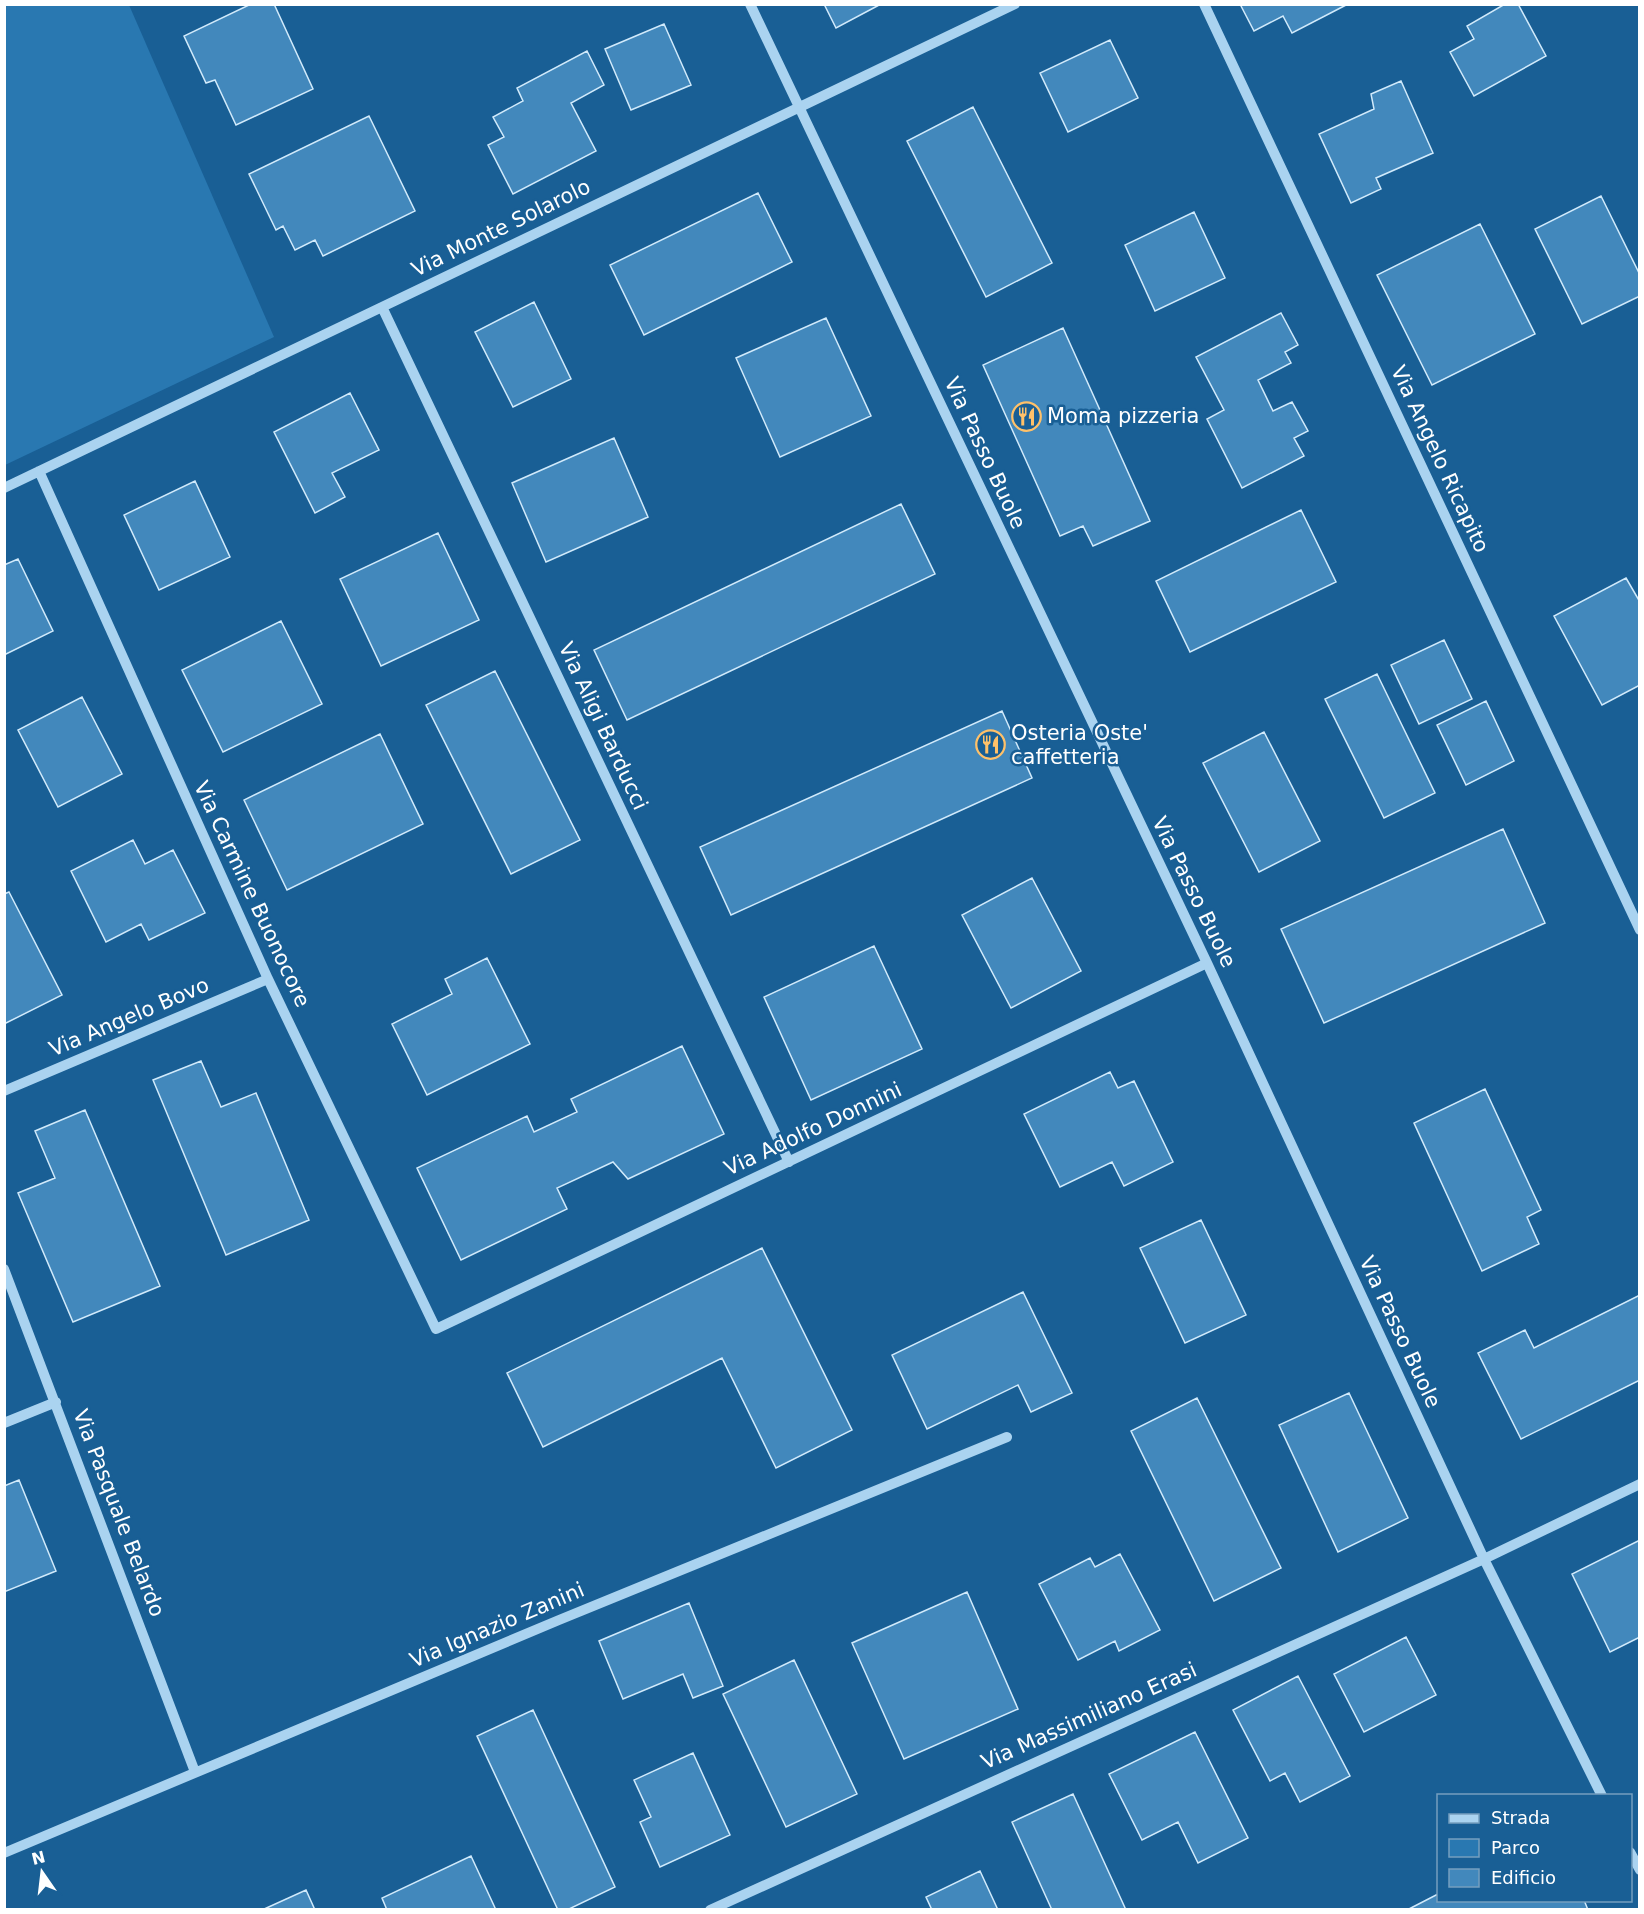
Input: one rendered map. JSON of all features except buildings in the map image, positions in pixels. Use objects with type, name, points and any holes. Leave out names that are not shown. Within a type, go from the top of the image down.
[{"type":"street","name":"Via Passo Buole","points":[[750,4],[1207,963],[1484,1559],[1601,1794]]},
{"type":"street","name":"Via Monte Solarolo","points":[[4,488],[1015,4]]},
{"type":"street","name":"Via Angelo Ricapito","points":[[1204,4],[1640,930]]},
{"type":"street","name":"Via Aligi Barducci","points":[[382,307],[789,1162]]},
{"type":"street","name":"Via Carmine Buonocore","points":[[39,471],[268,979],[436,1329]]},
{"type":"street","name":"Via Adolfo Donnini","points":[[436,1329],[1207,963]]},
{"type":"street","name":"Via Angelo Bovo","points":[[4,1091],[268,979]]},
{"type":"street","name":"Via Pasquale Belardo","points":[[4,1269],[195,1772]]},
{"type":"street","points":[[4,1423],[56,1402]]},
{"type":"street","name":"Via Ignazio Zanini","points":[[4,1853],[1007,1437]]},
{"type":"street","name":"Via Massimiliano Erasi","points":[[710,1910],[1484,1559],[1640,1484]]},
{"type":"street","points":[[1632,1856],[1640,1870]]},
{"type":"green space","points":[[5,4],[129,5],[274,337],[5,465]]},
{"type":"place","name":"Moma pizzeria","points":[[1026,416]]},
{"type":"place","name":"Osteria Oste' caffetteria","points":[[990,745]]}]
